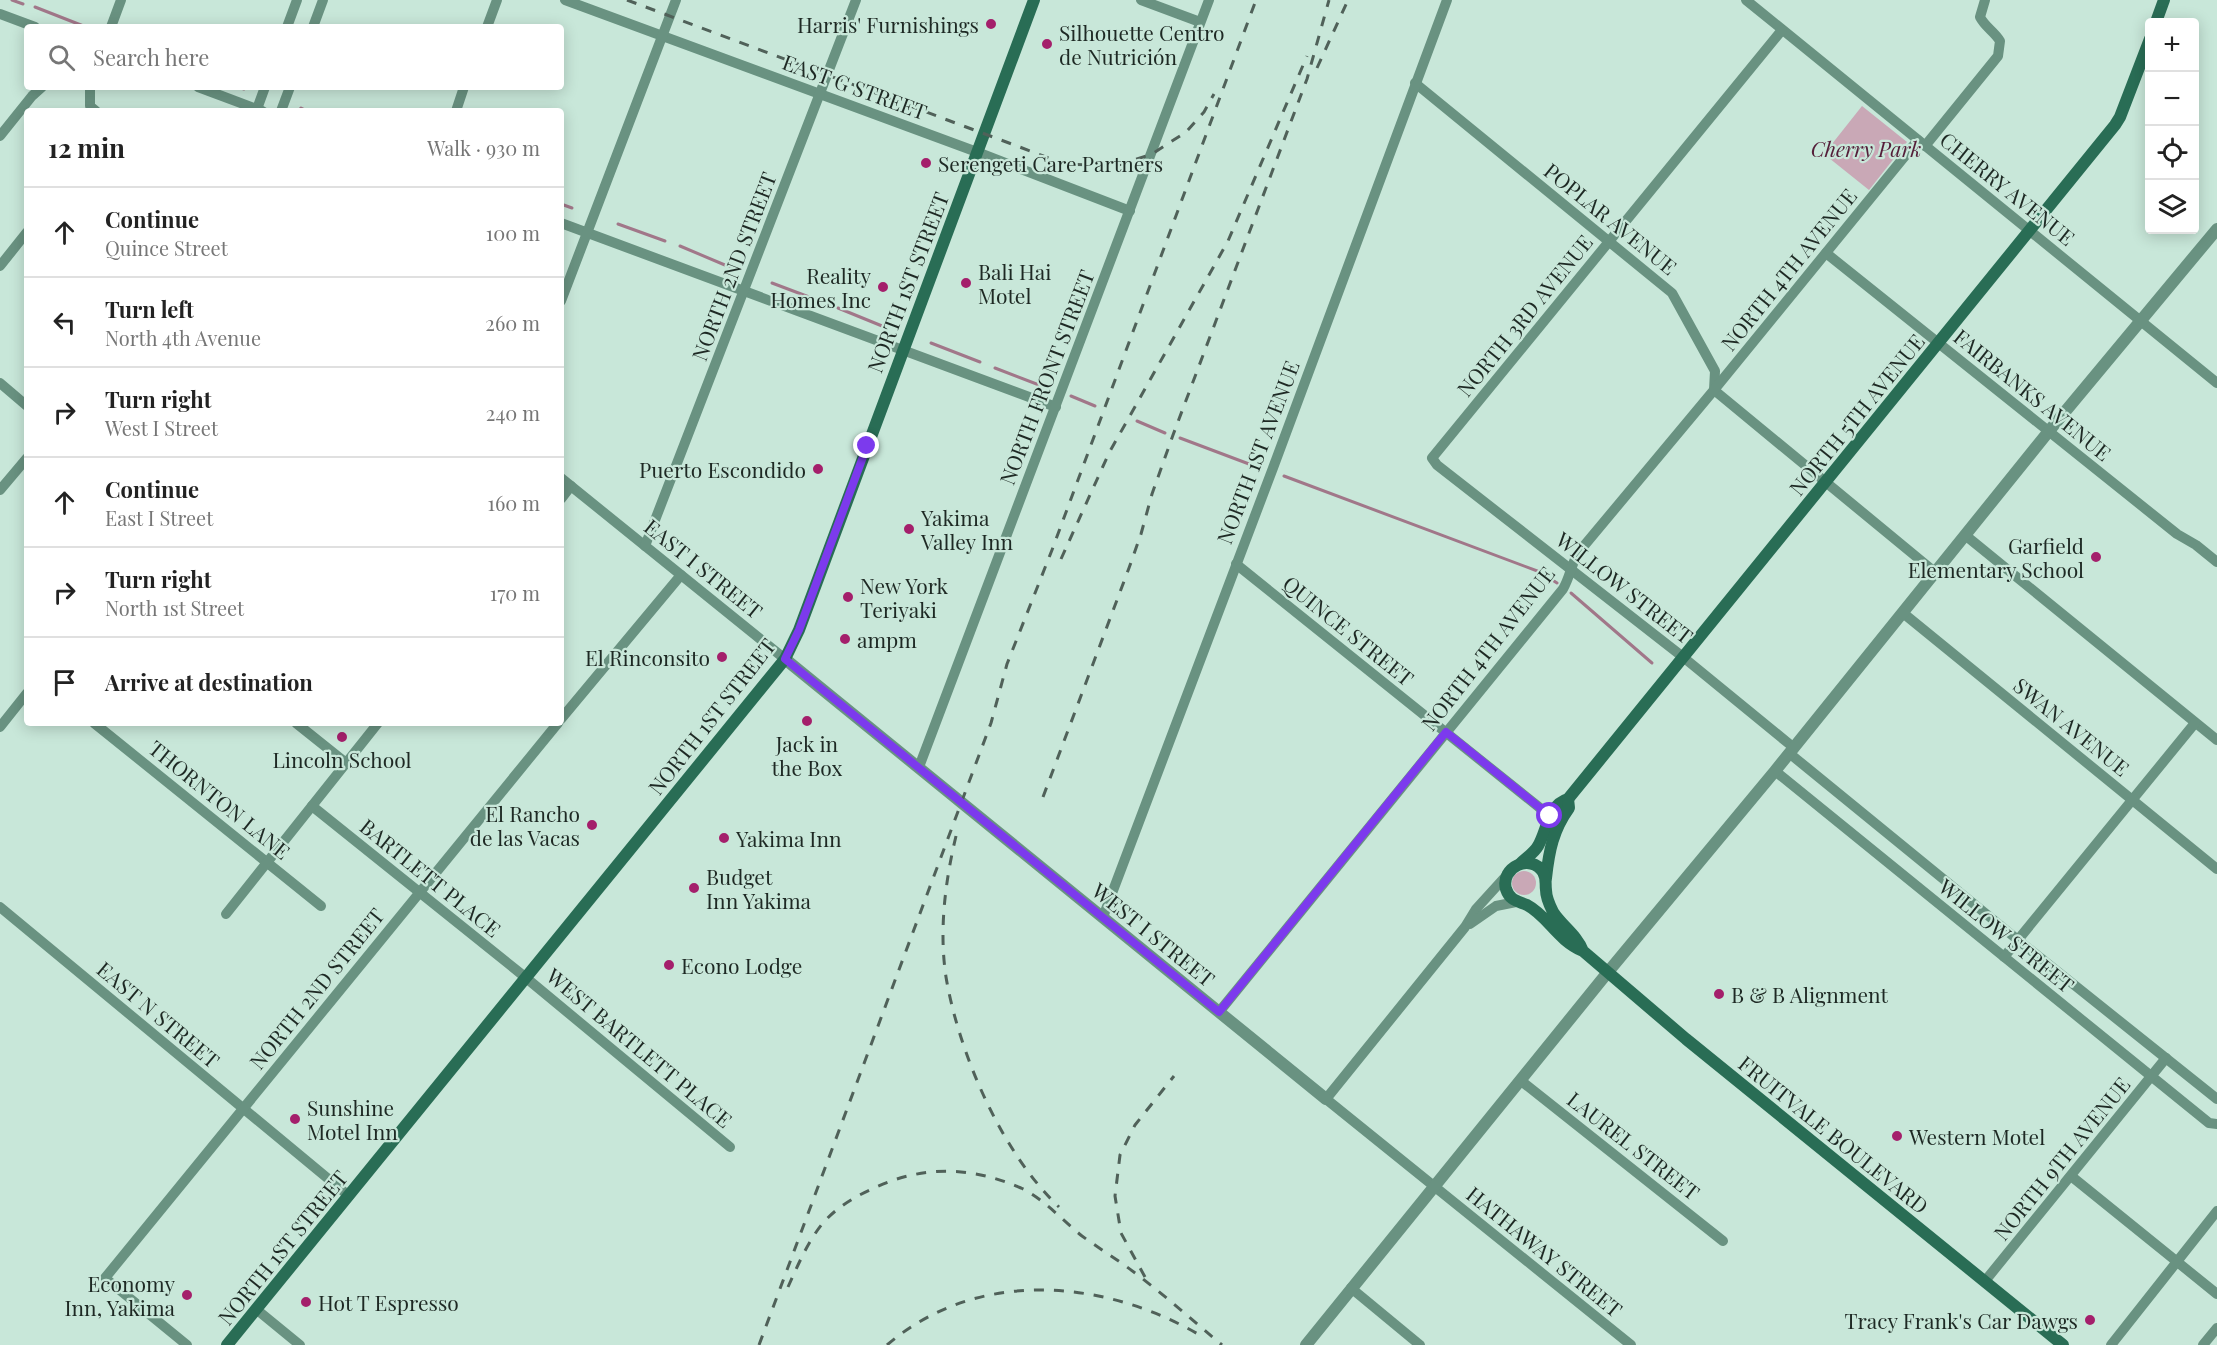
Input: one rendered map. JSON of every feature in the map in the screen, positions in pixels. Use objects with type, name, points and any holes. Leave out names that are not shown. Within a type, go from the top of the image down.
[{"type":"main road","name":"NORTH 1ST STREET","points":[[227,1345],[785,659],[799,630],[1034,0]]},
{"type":"main road","points":[[2157,18],[2164,0]]},
{"type":"main road","name":"NORTH 5TH AVENUE","points":[[1521,863],[1538,846],[1550,816],[1560,801],[1568,799],[1827,482],[2120,117],[2145,52]]},
{"type":"main road","name":"NORTH 5TH AVENUE","points":[[1546,884],[1549,850],[1555,830],[1569,808],[1568,799]]},
{"type":"main road","points":[[1506,876],[1521,863]]},
{"type":"main road","name":"FRUITVALE BOULEVARD","points":[[1521,863],[1539,867],[1552,910],[1580,940],[1583,951]]},
{"type":"main road","name":"FRUITVALE BOULEVARD","points":[[1506,876],[1508,893],[1574,947],[1583,951],[1686,1039],[2063,1345]]},
{"type":"main road","points":[[1521,903],[1538,900],[1546,884]]},
{"type":"street","points":[[112,24],[121,0]]},
{"type":"street","points":[[288,24],[297,0]]},
{"type":"street","points":[[314,24],[323,0]]},
{"type":"street","points":[[488,24],[497,0]]},
{"type":"street","name":"EAST G STREET","points":[[565,0],[1130,211]]},
{"type":"street","points":[[564,294],[676,0]]},
{"type":"street","name":"NORTH 2ND STREET","points":[[645,546],[856,0]]},
{"type":"street","points":[[1140,0],[1200,22]]},
{"type":"street","name":"NORTH FRONT STREET","points":[[919,767],[1209,0]]},
{"type":"street","name":"NORTH 1ST AVENUE","points":[[1103,917],[1447,0]]},
{"type":"street","name":"CHERRY AVENUE","points":[[1746,0],[2217,383]]},
{"type":"street","name":"NORTH 4TH AVENUE","points":[[1219,1012],[1563,589],[1578,554],[1826,253],[1998,56],[2000,41],[1983,24],[1980,16],[1985,0]]},
{"type":"street","points":[[0,14],[27,24]]},
{"type":"street","name":"NORTH 3RD AVENUE","points":[[1432,458],[1782,30]]},
{"type":"street","name":"POPLAR AVENUE","points":[[1415,83],[1672,292],[1715,370],[1714,390]]},
{"type":"street","points":[[0,136],[39,90]]},
{"type":"street","points":[[90,90],[90,106],[92,108]]},
{"type":"street","points":[[206,90],[254,108]]},
{"type":"street","points":[[260,108],[264,90]]},
{"type":"street","points":[[282,108],[289,90]]},
{"type":"street","points":[[457,108],[463,90]]},
{"type":"street","points":[[564,224],[1056,407]]},
{"type":"street","points":[[1306,1345],[1608,972],[1936,573],[2049,431],[2217,228]]},
{"type":"street","points":[[0,266],[24,236]]},
{"type":"street","name":"FAIRBANKS AVENUE","points":[[1826,253],[2176,534],[2196,545],[2217,562]]},
{"type":"street","points":[[0,383],[24,403]]},
{"type":"street","points":[[1714,390],[1936,573]]},
{"type":"street","name":"WILLOW STREET","points":[[1432,458],[1437,465],[1683,657],[2018,940],[2217,1099]]},
{"type":"street","points":[[0,490],[24,462]]},
{"type":"street","name":"EAST I STREET","points":[[564,480],[962,802]]},
{"type":"street","points":[[564,495],[571,486]]},
{"type":"street","points":[[1965,535],[2217,740]]},
{"type":"street","name":"QUINCE STREET","points":[[1236,564],[1550,816]]},
{"type":"street","points":[[564,715],[681,575]]},
{"type":"street","name":"SWAN AVENUE","points":[[1903,613],[2217,868]]},
{"type":"street","points":[[0,727],[24,697]]},
{"type":"street","points":[[2004,957],[2195,723]]},
{"type":"street","name":"THORNTON LANE","points":[[98,726],[321,906]]},
{"type":"street","points":[[300,726],[346,763]]},
{"type":"street","points":[[226,914],[376,726]]},
{"type":"street","name":"NORTH 2ND STREET","points":[[187,1345],[105,1278],[556,726]]},
{"type":"street","name":"WILLOW STREET","points":[[1774,771],[2151,1077],[2209,1123],[2217,1124]]},
{"type":"street","name":"WEST I STREET","points":[[962,802],[1435,1188]]},
{"type":"street","name":"BARTLETT PLACE","points":[[312,806],[525,977]]},
{"type":"street","points":[[1326,1099],[1465,927],[1476,909],[1506,876]]},
{"type":"street","points":[[1465,927],[1496,906],[1521,903]]},
{"type":"street","name":"EAST N STREET","points":[[0,907],[349,1196]]},
{"type":"street","name":"WEST BARTLETT PLACE","points":[[525,977],[730,1148]]},
{"type":"street","name":"NORTH 9TH AVENUE","points":[[1985,1281],[2166,1058]]},
{"type":"street","name":"LAUREL STREET","points":[[1521,1080],[1724,1241]]},
{"type":"street","points":[[2071,1176],[2217,1294]]},
{"type":"street","name":"HATHAWAY STREET","points":[[1435,1188],[1631,1345]]},
{"type":"street","points":[[2111,1345],[2217,1212]]},
{"type":"street","points":[[1351,1288],[1420,1345]]},
{"type":"street","points":[[256,1309],[300,1345]]},
{"type":"street","points":[[2203,1345],[2217,1328]]},
{"type":"green space","name":"Cherry Park","points":[[1862,106],[1907,142],[1869,190],[1824,154]]},
{"type":"green space","points":[[1524,871],[1529,872],[1535,878],[1535,888],[1529,894],[1524,895],[1519,894],[1513,888],[1512,883],[1513,878],[1519,872]]},
{"type":"waterway","points":[[12,0],[23,4]]},
{"type":"waterway","points":[[35,7],[78,24]]},
{"type":"waterway","points":[[564,205],[572,208]]},
{"type":"waterway","points":[[618,224],[665,241]]},
{"type":"waterway","points":[[680,246],[732,268]]},
{"type":"waterway","points":[[772,283],[825,303]]},
{"type":"waterway","points":[[838,308],[887,328]]},
{"type":"waterway","points":[[931,343],[980,362]]},
{"type":"waterway","points":[[995,368],[1047,388]]},
{"type":"waterway","points":[[1071,396],[1095,406]]},
{"type":"waterway","points":[[1137,421],[1165,433]]},
{"type":"waterway","points":[[1180,438],[1257,467]]},
{"type":"waterway","points":[[1284,476],[1540,572],[1557,583]]},
{"type":"waterway","points":[[1571,593],[1652,663]]},
{"type":"railway","points":[[627,0],[1065,164],[1116,166],[1152,154],[1186,132],[1204,112],[1214,94]]},
{"type":"railway","points":[[759,1345],[991,723],[1007,664],[1052,550],[1256,0]]},
{"type":"railway","points":[[1043,797],[1129,568],[1173,435],[1307,79],[1329,0]]},
{"type":"railway","points":[[1317,68],[1348,0]]},
{"type":"railway","points":[[1061,559],[1109,453],[1228,241],[1307,56]]},
{"type":"railway","points":[[956,836],[946,889],[943,924],[944,960],[952,1007],[972,1069],[1002,1131],[1038,1185],[1059,1207]]},
{"type":"railway","points":[[1145,1277],[1121,1233],[1115,1196],[1120,1155],[1135,1125],[1174,1076]]},
{"type":"railway","points":[[788,1287],[818,1230],[834,1212],[846,1203],[872,1189],[909,1176],[928,1172],[965,1172],[1002,1181],[1021,1188],[1037,1198],[1082,1236],[1151,1286],[1222,1345]]},
{"type":"railway","points":[[887,1345],[923,1320],[961,1303],[1001,1293],[1043,1290],[1084,1293],[1126,1303],[1165,1317],[1203,1337]]},
{"type":"place","name":"Harris' Furnishings","points":[[991,24]]},
{"type":"place","name":"Silhouette Centro de Nutrición","points":[[1047,44]]},
{"type":"place","name":"Serengeti Care Partners","points":[[926,163]]},
{"type":"place","name":"Bali Hai Motel","points":[[966,283]]},
{"type":"place","name":"Reality Homes Inc","points":[[883,287]]},
{"type":"place","name":"Puerto Escondido","points":[[818,469]]},
{"type":"place","name":"Yakima Valley Inn","points":[[909,529]]},
{"type":"place","name":"Garfield Elementary School","points":[[2096,557]]},
{"type":"place","name":"New York Teriyaki","points":[[848,597]]},
{"type":"place","name":"ampm","points":[[845,639]]},
{"type":"place","name":"El Rinconsito","points":[[722,657]]},
{"type":"place","name":"Jack in the Box","points":[[807,721]]},
{"type":"place","name":"Lincoln School","points":[[342,737]]},
{"type":"place","name":"El Rancho de las Vacas","points":[[592,825]]},
{"type":"place","name":"Yakima Inn","points":[[724,838]]},
{"type":"place","name":"Budget Inn Yakima","points":[[694,888]]},
{"type":"place","name":"Econo Lodge","points":[[669,965]]},
{"type":"place","name":"B & B Alignment","points":[[1719,994]]},
{"type":"place","name":"Sunshine Motel Inn","points":[[295,1119]]},
{"type":"place","name":"Western Motel","points":[[1897,1136]]},
{"type":"place","name":"Economy Inn, Yakima","points":[[187,1295]]},
{"type":"place","name":"Hot T Espresso","points":[[306,1302]]},
{"type":"place","name":"Tracy Frank's Car Dawgs","points":[[2090,1320]]},
{"type":"route","points":[[867,446],[799,630],[785,659],[1219,1012],[1446,732],[1550,816]]}]
